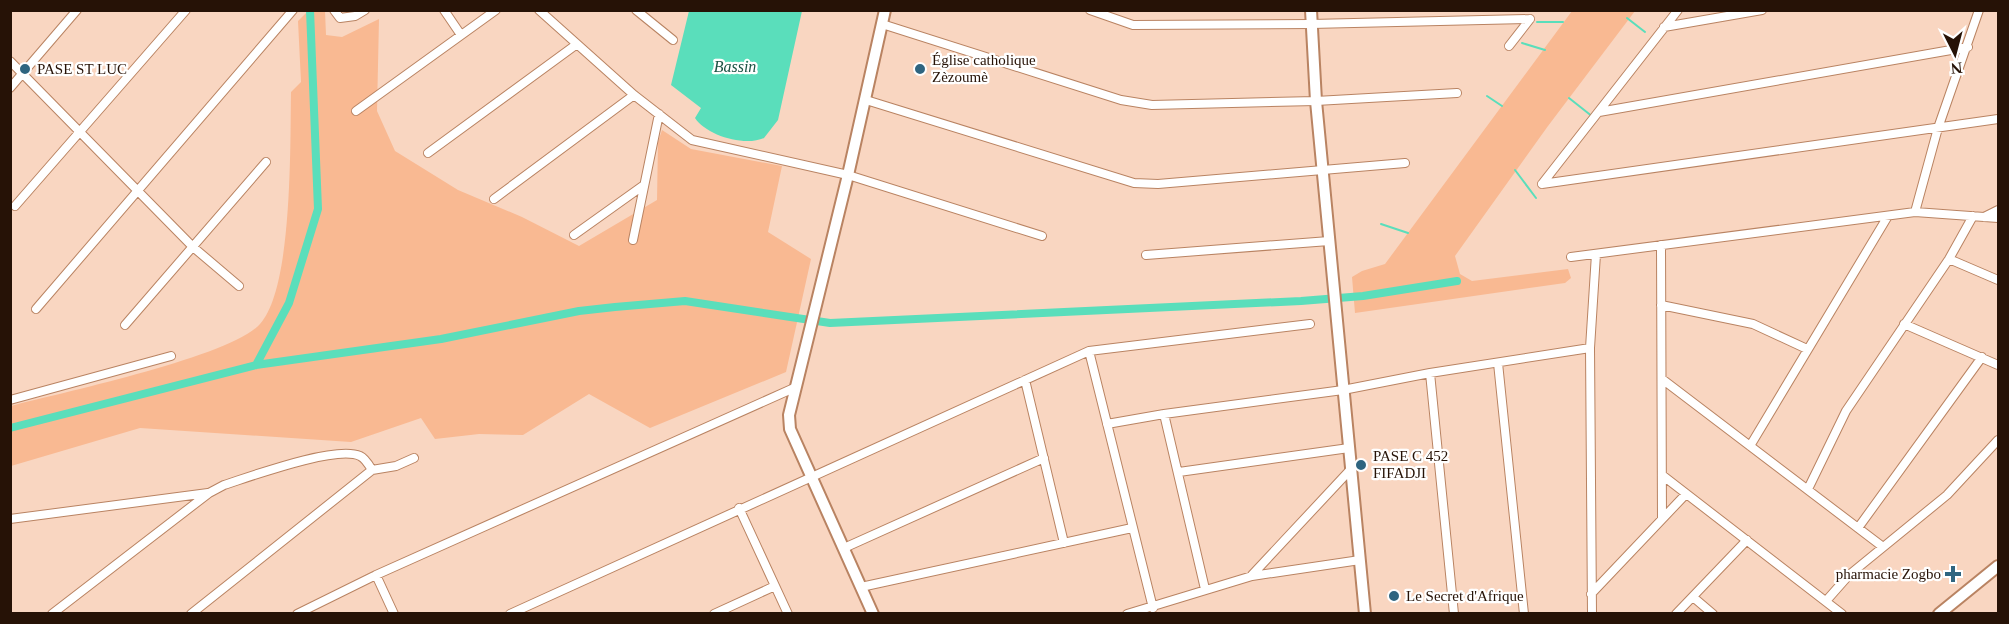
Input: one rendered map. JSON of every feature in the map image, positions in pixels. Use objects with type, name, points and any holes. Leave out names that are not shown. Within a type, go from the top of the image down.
[{"type":"street","points":[[10,88],[77,10]]},
{"type":"street","points":[[15,206],[186,10]]},
{"type":"street","points":[[36,309],[293,10]]},
{"type":"street","points":[[334,10],[340,18],[346,19],[365,10]]},
{"type":"street","points":[[444,10],[461,35]]},
{"type":"street","points":[[356,111],[496,10]]},
{"type":"street","points":[[538,10],[634,95],[692,140],[849,175],[1042,236]]},
{"type":"street","points":[[636,10],[673,40]]},
{"type":"street","points":[[873,614],[789,422],[794,388],[849,175],[885,10]]},
{"type":"street","points":[[1090,10],[1133,25],[1530,19],[1509,46]]},
{"type":"street","points":[[1311,10],[1316,101],[1365,614]]},
{"type":"street","points":[[1678,10],[1542,184],[1998,119]]},
{"type":"street","points":[[1664,27],[1762,10]]},
{"type":"street","points":[[1915,212],[1938,128],[1979,10]]},
{"type":"street","points":[[882,24],[1121,100],[1152,105],[1316,101],[1457,93]]},
{"type":"street","points":[[428,153],[577,44]]},
{"type":"street","points":[[1599,112],[1968,47]]},
{"type":"street","points":[[10,61],[193,247],[238,286]]},
{"type":"street","points":[[494,200],[634,95]]},
{"type":"street","points":[[866,100],[1134,183],[1158,184],[1323,172],[1405,163]]},
{"type":"street","points":[[633,240],[659,114]]},
{"type":"street","points":[[125,325],[266,162]]},
{"type":"street","points":[[573,235],[644,185]]},
{"type":"street","points":[[1984,217],[1998,210]]},
{"type":"street","points":[[1571,257],[1915,212],[1998,218]]},
{"type":"street","points":[[1750,446],[1888,216]]},
{"type":"street","points":[[1808,489],[1846,411],[1949,259],[1973,216]]},
{"type":"street","points":[[1146,255],[1329,241]]},
{"type":"street","points":[[1661,245],[1662,519]]},
{"type":"street","points":[[1593,614],[1590,348],[1596,254]]},
{"type":"street","points":[[1949,259],[1998,280]]},
{"type":"street","points":[[1661,305],[1753,324],[1808,349]]},
{"type":"street","points":[[510,614],[811,475],[1089,351],[1310,324]]},
{"type":"street","points":[[1905,324],[1998,365]]},
{"type":"street","points":[[1107,424],[1343,390],[1430,373],[1590,348]]},
{"type":"street","points":[[1089,351],[1153,608]]},
{"type":"street","points":[[10,400],[171,356]]},
{"type":"street","points":[[1858,528],[1982,357]]},
{"type":"street","points":[[1498,363],[1524,614]]},
{"type":"street","points":[[1430,373],[1454,614]]},
{"type":"street","points":[[1025,380],[1064,543]]},
{"type":"street","points":[[1662,380],[1883,547]]},
{"type":"street","points":[[297,614],[376,575],[794,388]]},
{"type":"street","points":[[1164,414],[1205,589]]},
{"type":"street","points":[[1826,601],[1849,575],[1947,495],[1998,440]]},
{"type":"street","points":[[1179,472],[1349,448]]},
{"type":"street","points":[[52,614],[209,493],[224,485],[322,456],[356,455],[363,457],[372,470]]},
{"type":"street","points":[[191,614],[372,470],[396,466],[414,458]]},
{"type":"street","points":[[844,548],[1044,458]]},
{"type":"street","points":[[1252,576],[1351,468]]},
{"type":"street","points":[[1662,475],[1842,614]]},
{"type":"street","points":[[10,519],[209,493]]},
{"type":"street","points":[[1591,594],[1686,494]]},
{"type":"street","points":[[739,508],[788,614]]},
{"type":"street","points":[[861,587],[1132,528]]},
{"type":"street","points":[[1676,614],[1747,540]]},
{"type":"street","points":[[1127,614],[1153,608],[1205,589],[1252,576],[1360,560]]},
{"type":"street","points":[[1939,614],[1952,609],[1998,566]]},
{"type":"street","points":[[376,575],[394,614]]},
{"type":"street","points":[[714,614],[775,586]]},
{"type":"street","points":[[1693,597],[1713,614]]},
{"type":"shaded area","points":[[308,11],[325,11],[326,35],[342,37],[379,19],[377,111],[395,151],[458,190],[522,217],[579,246],[657,200],[658,142],[662,130],[691,149],[782,166],[768,232],[811,259],[786,372],[650,428],[589,394],[523,435],[479,434],[435,439],[421,418],[351,442],[140,428],[11,466],[11,406],[181,361],[216,349],[243,336],[260,324],[271,306],[279,280],[284,248],[288,214],[291,92],[301,82],[298,21]]},
{"type":"shaded area","points":[[1572,11],[1635,11],[1548,126],[1455,256],[1460,274],[1472,281],[1568,269],[1571,278],[1565,283],[1355,313],[1352,277],[1362,271],[1385,264]]},
{"type":"water","name":"Bassin","points":[[689,11],[802,11],[778,120],[764,138],[736,140],[708,130],[695,118],[701,108],[671,85]]},
{"type":"waterway","points":[[256,365],[289,303],[318,209],[310,10]]},
{"type":"waterway","points":[[1627,18],[1645,32]]},
{"type":"waterway","points":[[1537,22],[1563,22]]},
{"type":"waterway","points":[[1522,43],[1545,50]]},
{"type":"waterway","points":[[1487,96],[1502,106]]},
{"type":"waterway","points":[[1569,98],[1593,117]]},
{"type":"waterway","points":[[1515,170],[1536,198]]},
{"type":"waterway","points":[[1381,224],[1408,233]]},
{"type":"waterway","points":[[10,428],[256,365],[441,339],[579,311],[615,307],[685,301],[830,323],[1301,301],[1363,296],[1457,281]]},
{"type":"place","name":"PASE ST LUC","points":[[25,69]]},
{"type":"place","name":"Église catholique Zèzoumè","points":[[920,69]]},
{"type":"place","name":"PASE C 452 FIFADJI","points":[[1361,465]]},
{"type":"place","name":"pharmacie Zogbo","points":[[1953,574]]},
{"type":"place","name":"Le Secret d'Afrique","points":[[1394,596]]}]
